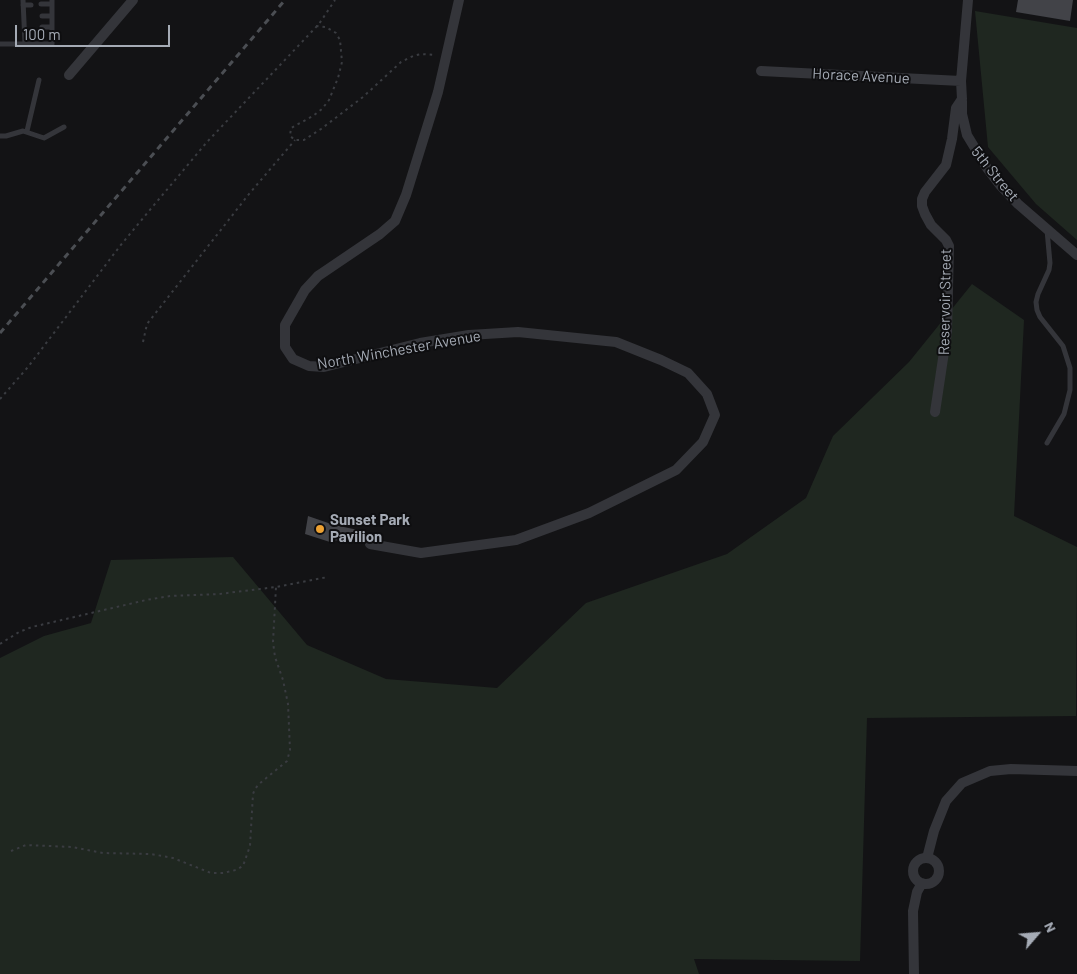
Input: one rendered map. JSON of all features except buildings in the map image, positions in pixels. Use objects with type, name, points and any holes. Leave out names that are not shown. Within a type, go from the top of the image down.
[{"type":"street","points":[[69,75],[133,0]]},
{"type":"street","name":"North Winchester Avenue","points":[[370,544],[421,553],[516,540],[589,513],[676,470],[703,442],[715,415],[707,394],[688,373],[616,342],[566,336],[508,333],[469,335],[420,343],[324,367],[309,366],[293,359],[285,347],[285,325],[305,290],[318,276],[380,234],[395,221],[406,195],[435,102],[458,0]]},
{"type":"street","name":"Reservoir Street","points":[[935,412],[947,332],[949,246],[928,219],[922,206],[922,199],[925,192],[946,165],[956,108],[962,99],[961,81],[968,0]]},
{"type":"street","name":"Horace Avenue","points":[[761,71],[961,81]]},
{"type":"street","name":"5th Street","points":[[962,99],[962,114],[967,135],[980,158],[1000,185],[1077,256]]},
{"type":"street","points":[[927,858],[934,831],[946,801],[962,783],[990,771],[1011,769],[1077,771]]},
{"type":"street","points":[[927,858],[937,864],[938,874],[933,882],[922,883],[914,877],[913,866],[920,859],[927,858]]},
{"type":"street","points":[[914,974],[913,911],[922,883]]},
{"type":"lane","points":[[0,44],[52,44],[52,2],[41,4]]},
{"type":"lane","points":[[25,44],[23,3],[31,5]]},
{"type":"lane","points":[[24,17],[31,16]]},
{"type":"lane","points":[[42,16],[52,16]]},
{"type":"lane","points":[[42,28],[52,27]]},
{"type":"lane","points":[[24,28],[31,28]]},
{"type":"lane","points":[[28,132],[39,80]]},
{"type":"lane","points":[[0,136],[23,131],[44,138],[64,128]]},
{"type":"lane","points":[[1047,229],[1050,264],[1038,294],[1037,310],[1040,317],[1064,346],[1070,368],[1070,390],[1064,414],[1047,443]]},
{"type":"path","points":[[0,399],[28,367],[149,211],[207,142],[316,26],[335,0]]},
{"type":"path","points":[[316,26],[326,27],[336,33],[341,45],[342,62],[329,100],[313,116],[291,128],[290,136],[295,140],[304,140],[321,129],[363,96],[393,69],[413,56],[421,54],[446,56]]},
{"type":"path","points":[[143,342],[146,324],[249,194],[295,140]]},
{"type":"path","points":[[0,644],[19,632],[32,627],[146,600],[170,596],[219,594],[276,587],[328,577]]},
{"type":"path","points":[[11,851],[26,845],[72,847],[103,853],[151,854],[172,858],[211,873],[223,873],[243,866],[250,846],[253,794],[255,789],[258,784],[286,761],[290,750],[288,704],[283,680],[275,657],[273,642],[276,587]]},
{"type":"shaded area","points":[[975,11],[1077,28],[1077,240],[1036,204],[988,147]]},
{"type":"shaded area","points":[[972,284],[1024,320],[1014,516],[1077,547],[1076,716],[867,718],[860,961],[694,959],[699,974],[0,974],[0,658],[44,636],[91,623],[111,560],[233,557],[307,645],[386,679],[497,688],[586,603],[727,554],[806,498],[833,436],[909,362]]},
{"type":"railway","points":[[0,333],[285,0]]},
{"type":"place","name":"Sunset Park Pavilion","points":[[320,529]]}]
